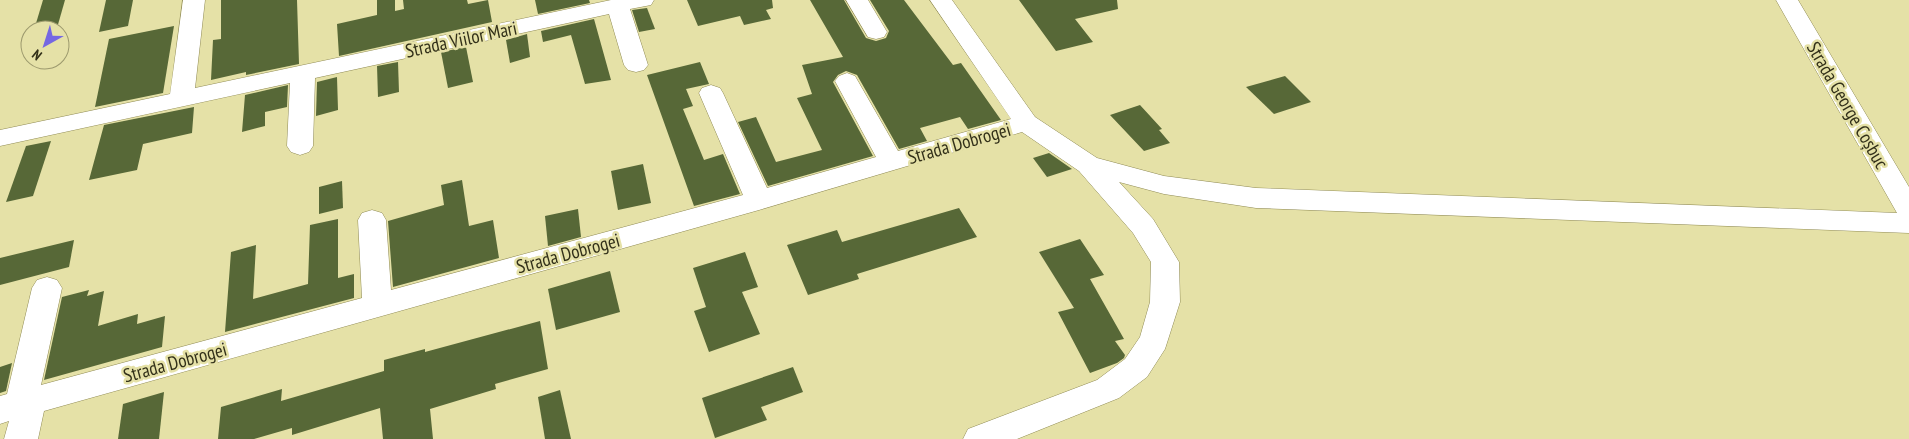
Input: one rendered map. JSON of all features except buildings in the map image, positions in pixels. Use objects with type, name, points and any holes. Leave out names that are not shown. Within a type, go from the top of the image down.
[{"type":"street","points":[[181,99],[194,0]]},
{"type":"street","name":"Strada Viilor Mari","points":[[0,138],[643,0]]},
{"type":"street","points":[[857,0],[876,32]]},
{"type":"street","name":"Strada Dobrogei","points":[[941,0],[1026,123],[1088,165],[1143,226],[1165,262],[1165,302],[1154,340],[1136,368],[1108,389],[989,437]]},
{"type":"street","name":"Strada George Coșbuc","points":[[1788,0],[1909,210]]},
{"type":"street","points":[[618,5],[636,65]]},
{"type":"street","points":[[300,146],[303,72]]},
{"type":"street","name":"Strada Dobrogei","points":[[847,81],[891,162]]},
{"type":"street","points":[[711,93],[759,200]]},
{"type":"street","name":"Strada Dobrogei","points":[[17,406],[759,200],[1026,123]]},
{"type":"street","points":[[1088,165],[1164,185],[1256,198],[1909,223]]},
{"type":"street","points":[[372,220],[377,306]]},
{"type":"street","points":[[21,439],[17,406],[47,288]]}]
